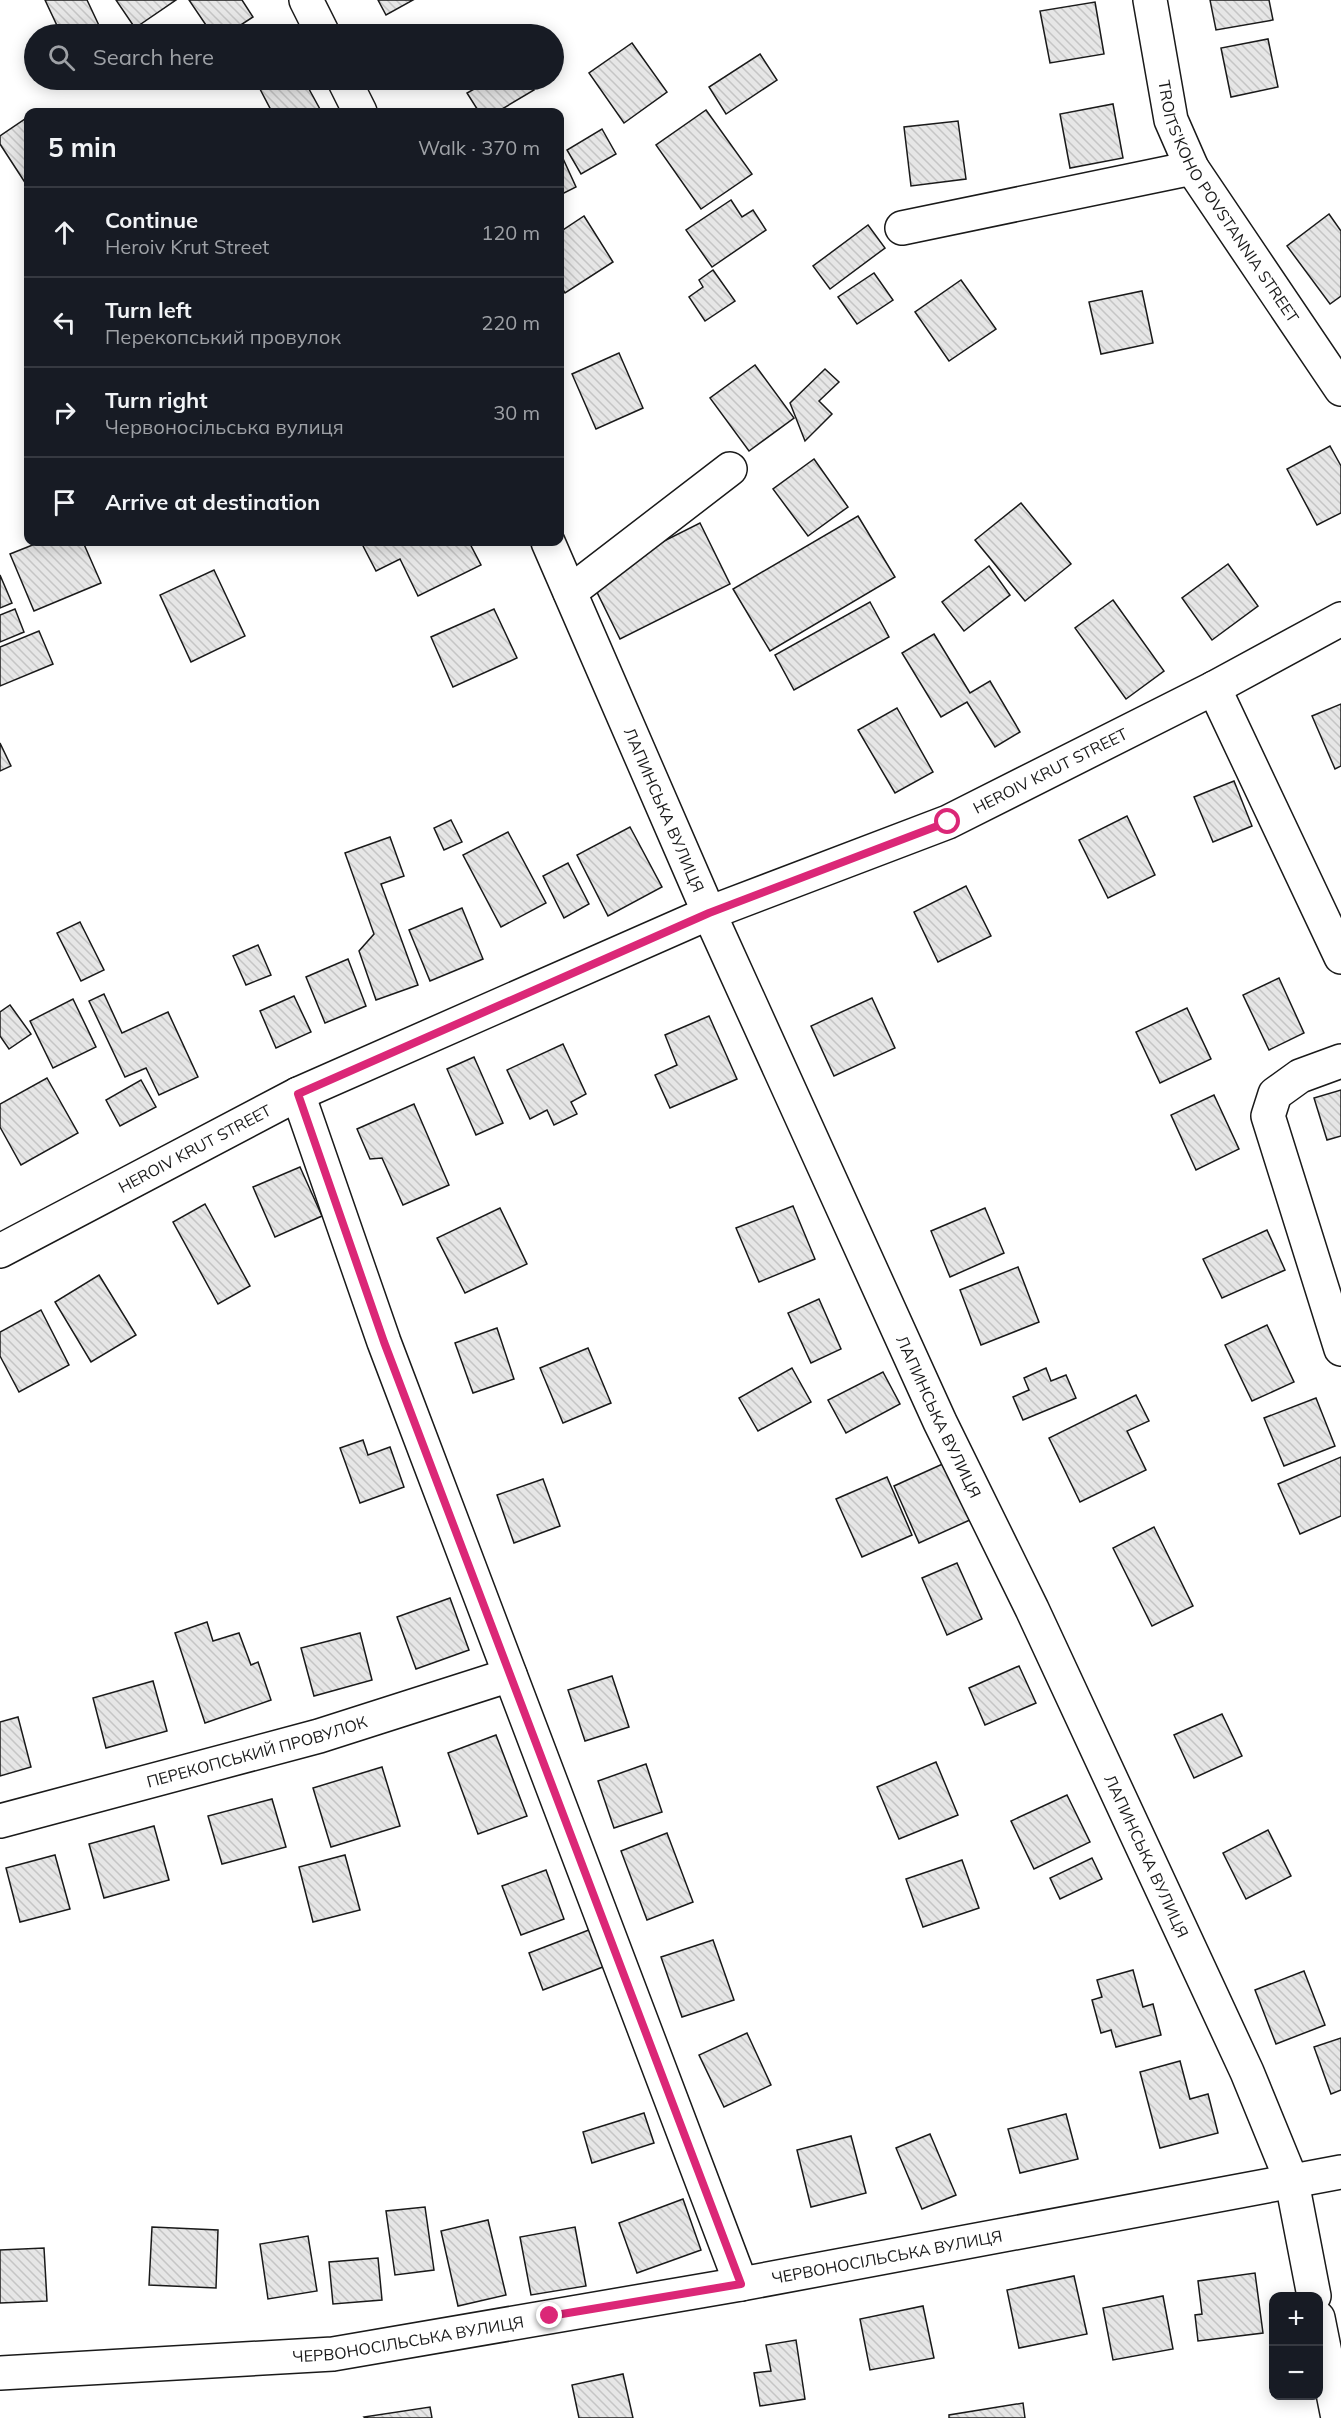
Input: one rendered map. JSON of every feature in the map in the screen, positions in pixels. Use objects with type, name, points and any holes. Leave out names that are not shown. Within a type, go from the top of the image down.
[{"type":"street","points":[[306,0],[318,24]]},
{"type":"street","name":"TROITS'KOHO POVSTANNIA STREET","points":[[1150,0],[1171,120],[1192,168],[1341,389]]},
{"type":"street","points":[[349,90],[358,108]]},
{"type":"street","points":[[902,228],[1192,168]]},
{"type":"street","points":[[570,592],[730,469]]},
{"type":"street","name":"ЛАПИНСЬКА ВУЛИЦЯ","points":[[550,546],[709,913],[940,1422],[1149,1857],[1247,2072],[1292,2182],[1313,2292]]},
{"type":"street","name":"HEROIV KRUT STREET","points":[[0,1251],[298,1094],[709,913],[948,822],[1214,688],[1341,619]]},
{"type":"street","points":[[1214,688],[1341,957]]},
{"type":"street","points":[[1341,1061],[1300,1076],[1275,1094],[1268,1116],[1341,1349]]},
{"type":"street","points":[[298,1094],[384,1342],[741,2284]]},
{"type":"street","name":"ПЕРЕКОПСЬКИЙ ПРОВУЛОК","points":[[0,1821],[319,1736],[510,1675]]},
{"type":"street","name":"ЧЕРВОНОСІЛЬСЬКА ВУЛИЦЯ","points":[[0,2373],[333,2354],[741,2284],[1341,2172]]},
{"type":"street","points":[[1323,2343],[1338,2418]]},
{"type":"building","points":[[45,0],[87,0],[98,24],[56,24]]},
{"type":"building","points":[[116,0],[176,0],[141,24],[132,24]]},
{"type":"building","points":[[189,0],[242,0],[253,17],[242,24],[205,24]]},
{"type":"building","points":[[378,0],[413,0],[386,15]]},
{"type":"building","points":[[1210,0],[1269,0],[1273,20],[1216,30]]},
{"type":"building","points":[[1095,2],[1104,54],[1050,63],[1040,11]]},
{"type":"building","points":[[1268,39],[1278,87],[1231,97],[1221,48]]},
{"type":"building","points":[[632,43],[667,92],[624,123],[589,73]]},
{"type":"building","points":[[760,54],[777,80],[726,114],[709,87]]},
{"type":"building","points":[[261,90],[309,90],[319,108],[270,108]]},
{"type":"building","points":[[472,90],[534,90],[504,108],[476,108],[467,93]]},
{"type":"building","points":[[1113,104],[1123,158],[1070,168],[1060,114]]},
{"type":"building","points":[[706,110],[752,174],[701,209],[656,145]]},
{"type":"building","points":[[24,120],[24,181],[0,144],[0,136]]},
{"type":"building","points":[[958,121],[966,179],[911,186],[904,127]]},
{"type":"building","points":[[602,129],[616,154],[581,174],[567,150]]},
{"type":"building","points":[[564,161],[576,187],[564,193]]},
{"type":"building","points":[[731,200],[742,217],[753,210],[766,230],[712,267],[686,230]]},
{"type":"building","points":[[1329,214],[1341,231],[1341,296],[1330,304],[1287,246]]},
{"type":"building","points":[[584,216],[613,262],[565,293],[564,291],[564,229]]},
{"type":"building","points":[[868,225],[885,248],[830,289],[813,266]]},
{"type":"building","points":[[713,270],[735,301],[705,321],[689,297],[703,287],[699,280]]},
{"type":"building","points":[[874,273],[893,300],[857,324],[838,297]]},
{"type":"building","points":[[961,280],[996,329],[949,361],[915,312]]},
{"type":"building","points":[[1142,291],[1153,343],[1101,354],[1089,302]]},
{"type":"building","points":[[619,353],[643,408],[596,429],[572,374]]},
{"type":"building","points":[[755,365],[794,418],[749,451],[710,398]]},
{"type":"building","points":[[825,369],[839,382],[819,401],[832,414],[805,441],[790,403]]},
{"type":"building","points":[[1330,446],[1341,466],[1341,513],[1317,525],[1287,469]]},
{"type":"building","points":[[814,459],[848,507],[808,536],[773,489]]},
{"type":"building","points":[[1021,503],[1071,564],[1025,601],[975,540]]},
{"type":"building","points":[[858,516],[895,577],[770,651],[733,589]]},
{"type":"building","points":[[700,523],[730,584],[620,639],[590,578]]},
{"type":"building","points":[[30,546],[85,546],[101,583],[34,611],[10,554]]},
{"type":"building","points":[[363,546],[471,546],[481,565],[418,596],[400,559],[376,571]]},
{"type":"building","points":[[1228,564],[1258,606],[1212,640],[1182,598]]},
{"type":"building","points":[[989,566],[1010,595],[964,631],[942,602]]},
{"type":"building","points":[[214,570],[245,636],[191,662],[160,595]]},
{"type":"building","points":[[0,575],[12,603],[0,608]]},
{"type":"building","points":[[1113,600],[1164,671],[1126,699],[1075,628]]},
{"type":"building","points":[[870,602],[889,637],[794,690],[775,655]]},
{"type":"building","points":[[15,609],[24,632],[0,642],[0,615]]},
{"type":"building","points":[[494,609],[517,658],[453,687],[431,637]]},
{"type":"building","points":[[39,631],[53,664],[0,686],[0,647]]},
{"type":"building","points":[[934,634],[970,693],[990,681],[1020,732],[995,747],[967,702],[941,717],[902,653]]},
{"type":"building","points":[[1341,704],[1341,766],[1335,769],[1312,716]]},
{"type":"building","points":[[897,708],[933,772],[895,793],[858,730]]},
{"type":"building","points":[[0,743],[11,766],[0,771]]},
{"type":"building","points":[[1234,781],[1252,826],[1213,842],[1194,797]]},
{"type":"building","points":[[1127,816],[1155,875],[1108,898],[1079,840]]},
{"type":"building","points":[[451,820],[462,842],[444,850],[434,828]]},
{"type":"building","points":[[630,827],[662,887],[608,916],[577,855]]},
{"type":"building","points":[[508,832],[546,903],[501,927],[463,855]]},
{"type":"building","points":[[390,837],[404,876],[381,884],[418,985],[376,1000],[359,951],[374,934],[345,853]]},
{"type":"building","points":[[568,863],[589,904],[564,918],[543,876]]},
{"type":"building","points":[[966,886],[991,936],[938,962],[914,912]]},
{"type":"building","points":[[462,908],[483,959],[430,981],[409,930]]},
{"type":"building","points":[[80,922],[104,970],[81,981],[57,933]]},
{"type":"building","points":[[258,945],[271,975],[246,985],[233,956]]},
{"type":"building","points":[[348,959],[366,1006],[325,1023],[306,977]]},
{"type":"building","points":[[1279,978],[1304,1033],[1269,1050],[1243,995]]},
{"type":"building","points":[[104,994],[122,1033],[168,1012],[198,1077],[159,1095],[146,1068],[125,1077],[89,1001]]},
{"type":"building","points":[[294,996],[311,1032],[276,1048],[260,1011]]},
{"type":"building","points":[[872,998],[895,1048],[834,1076],[811,1026]]},
{"type":"building","points":[[73,999],[96,1047],[53,1068],[30,1021]]},
{"type":"building","points":[[10,1005],[31,1034],[9,1049],[0,1036],[0,1012]]},
{"type":"building","points":[[1187,1008],[1211,1059],[1160,1083],[1136,1032]]},
{"type":"building","points":[[709,1016],[737,1079],[670,1108],[655,1075],[677,1065],[665,1035]]},
{"type":"building","points":[[563,1044],[586,1094],[571,1102],[577,1114],[554,1125],[547,1110],[530,1119],[507,1070]]},
{"type":"building","points":[[474,1057],[503,1123],[476,1135],[447,1069]]},
{"type":"building","points":[[47,1078],[78,1133],[21,1165],[0,1127],[0,1104]]},
{"type":"building","points":[[141,1080],[156,1107],[120,1126],[106,1100]]},
{"type":"building","points":[[1341,1090],[1341,1136],[1327,1140],[1314,1098]]},
{"type":"building","points":[[1214,1095],[1239,1149],[1196,1170],[1171,1115]]},
{"type":"building","points":[[414,1104],[449,1185],[403,1205],[382,1158],[370,1159],[357,1129]]},
{"type":"building","points":[[300,1167],[322,1216],[275,1237],[253,1187]]},
{"type":"building","points":[[205,1204],[250,1286],[218,1304],[173,1222]]},
{"type":"building","points":[[793,1206],[815,1259],[759,1282],[736,1228]]},
{"type":"building","points":[[500,1208],[527,1264],[465,1293],[437,1238]]},
{"type":"building","points":[[985,1208],[1004,1253],[950,1277],[931,1231]]},
{"type":"building","points":[[1267,1230],[1285,1270],[1222,1298],[1203,1259]]},
{"type":"building","points":[[1018,1267],[1039,1322],[981,1345],[960,1290]]},
{"type":"building","points":[[99,1275],[136,1335],[91,1362],[55,1302]]},
{"type":"building","points":[[819,1299],[841,1349],[811,1363],[788,1313]]},
{"type":"building","points":[[41,1310],[69,1365],[19,1392],[0,1356],[0,1332]]},
{"type":"building","points":[[1267,1325],[1294,1382],[1252,1401],[1225,1345]]},
{"type":"building","points":[[497,1328],[514,1379],[473,1393],[455,1343]]},
{"type":"building","points":[[588,1348],[611,1403],[563,1423],[540,1368]]},
{"type":"building","points":[[792,1368],[811,1402],[758,1431],[739,1398]]},
{"type":"building","points":[[1046,1368],[1051,1381],[1066,1375],[1076,1398],[1023,1420],[1013,1397],[1029,1390],[1024,1378]]},
{"type":"building","points":[[883,1372],[900,1404],[846,1433],[828,1400]]},
{"type":"building","points":[[1136,1395],[1149,1421],[1127,1431],[1146,1470],[1080,1502],[1049,1438]]},
{"type":"building","points":[[1316,1398],[1335,1446],[1284,1466],[1264,1418]]},
{"type":"building","points":[[363,1440],[368,1455],[390,1447],[404,1487],[360,1503],[340,1448]]},
{"type":"building","points":[[1341,1457],[1341,1516],[1300,1534],[1278,1484]]},
{"type":"building","points":[[947,1462],[972,1519],[919,1543],[894,1486]]},
{"type":"building","points":[[887,1477],[912,1535],[862,1557],[836,1499]]},
{"type":"building","points":[[543,1479],[560,1526],[514,1543],[497,1495]]},
{"type":"building","points":[[1154,1527],[1193,1606],[1152,1626],[1113,1548]]},
{"type":"building","points":[[957,1563],[982,1619],[947,1635],[922,1578]]},
{"type":"building","points":[[450,1598],[469,1650],[416,1669],[397,1617]]},
{"type":"building","points":[[207,1622],[213,1641],[239,1633],[251,1665],[258,1662],[271,1700],[205,1723],[175,1633]]},
{"type":"building","points":[[360,1633],[372,1680],[314,1696],[301,1648]]},
{"type":"building","points":[[1019,1666],[1036,1703],[985,1725],[969,1688]]},
{"type":"building","points":[[612,1676],[629,1727],[585,1741],[568,1690]]},
{"type":"building","points":[[153,1681],[167,1731],[106,1748],[93,1698]]},
{"type":"building","points":[[1222,1714],[1242,1756],[1194,1778],[1174,1735]]},
{"type":"building","points":[[18,1717],[31,1767],[0,1776],[0,1722]]},
{"type":"building","points":[[496,1735],[527,1816],[478,1834],[448,1753]]},
{"type":"building","points":[[936,1762],[958,1815],[899,1839],[877,1787]]},
{"type":"building","points":[[646,1764],[662,1812],[614,1828],[598,1781]]},
{"type":"building","points":[[382,1767],[400,1826],[331,1847],[313,1788]]},
{"type":"building","points":[[1067,1795],[1090,1842],[1034,1869],[1011,1821]]},
{"type":"building","points":[[272,1799],[286,1847],[222,1864],[208,1816]]},
{"type":"building","points":[[154,1826],[169,1880],[104,1898],[89,1844]]},
{"type":"building","points":[[1268,1830],[1291,1876],[1246,1899],[1223,1853]]},
{"type":"building","points":[[667,1833],[693,1902],[647,1920],[621,1851]]},
{"type":"building","points":[[55,1855],[70,1909],[20,1922],[6,1868]]},
{"type":"building","points":[[345,1855],[360,1910],[313,1922],[299,1867]]},
{"type":"building","points":[[1092,1858],[1102,1879],[1060,1899],[1050,1878]]},
{"type":"building","points":[[962,1860],[979,1908],[923,1927],[906,1879]]},
{"type":"building","points":[[546,1870],[564,1919],[521,1935],[502,1886]]},
{"type":"building","points":[[594,1928],[608,1965],[543,1990],[529,1953]]},
{"type":"building","points":[[713,1940],[734,2000],[682,2017],[661,1957]]},
{"type":"building","points":[[1133,1970],[1143,2007],[1153,2004],[1161,2035],[1116,2047],[1111,2030],[1101,2033],[1092,2000],[1102,1997],[1097,1980]]},
{"type":"building","points":[[1304,1971],[1325,2025],[1276,2044],[1255,1990]]},
{"type":"building","points":[[747,2033],[771,2085],[724,2107],[699,2055]]},
{"type":"building","points":[[1341,2038],[1341,2090],[1331,2094],[1314,2047]]},
{"type":"building","points":[[1180,2061],[1190,2099],[1208,2094],[1218,2133],[1160,2148],[1140,2072]]},
{"type":"building","points":[[644,2113],[654,2143],[592,2163],[583,2132]]},
{"type":"building","points":[[1066,2114],[1078,2159],[1020,2173],[1008,2129]]},
{"type":"building","points":[[930,2134],[956,2195],[922,2209],[896,2148]]},
{"type":"building","points":[[851,2136],[866,2193],[811,2207],[797,2150]]},
{"type":"building","points":[[683,2199],[701,2250],[637,2273],[619,2223]]},
{"type":"building","points":[[425,2207],[434,2270],[395,2275],[386,2211]]},
{"type":"building","points":[[488,2220],[506,2295],[458,2306],[441,2231]]},
{"type":"building","points":[[152,2227],[218,2230],[216,2288],[149,2285]]},
{"type":"building","points":[[575,2227],[586,2286],[531,2295],[520,2237]]},
{"type":"building","points":[[308,2236],[317,2291],[268,2299],[260,2244]]},
{"type":"building","points":[[44,2248],[47,2301],[0,2303],[0,2250]]},
{"type":"building","points":[[378,2258],[382,2300],[333,2304],[329,2262]]},
{"type":"building","points":[[1255,2273],[1263,2333],[1198,2341],[1195,2315],[1202,2314],[1198,2281]]},
{"type":"building","points":[[1074,2276],[1087,2334],[1019,2348],[1007,2290]]},
{"type":"building","points":[[1163,2296],[1173,2349],[1113,2360],[1103,2308]]},
{"type":"building","points":[[923,2306],[934,2358],[870,2370],[860,2319]]},
{"type":"building","points":[[796,2340],[805,2399],[760,2406],[754,2373],[771,2371],[766,2345]]},
{"type":"building","points":[[623,2374],[633,2418],[579,2418],[572,2385]]},
{"type":"building","points":[[1023,2403],[1025,2418],[949,2418],[949,2415]]},
{"type":"building","points":[[430,2407],[432,2418],[364,2417]]},
{"type":"route","points":[[550,2316],[741,2284],[384,1342],[298,1094],[709,913],[948,822]]}]
